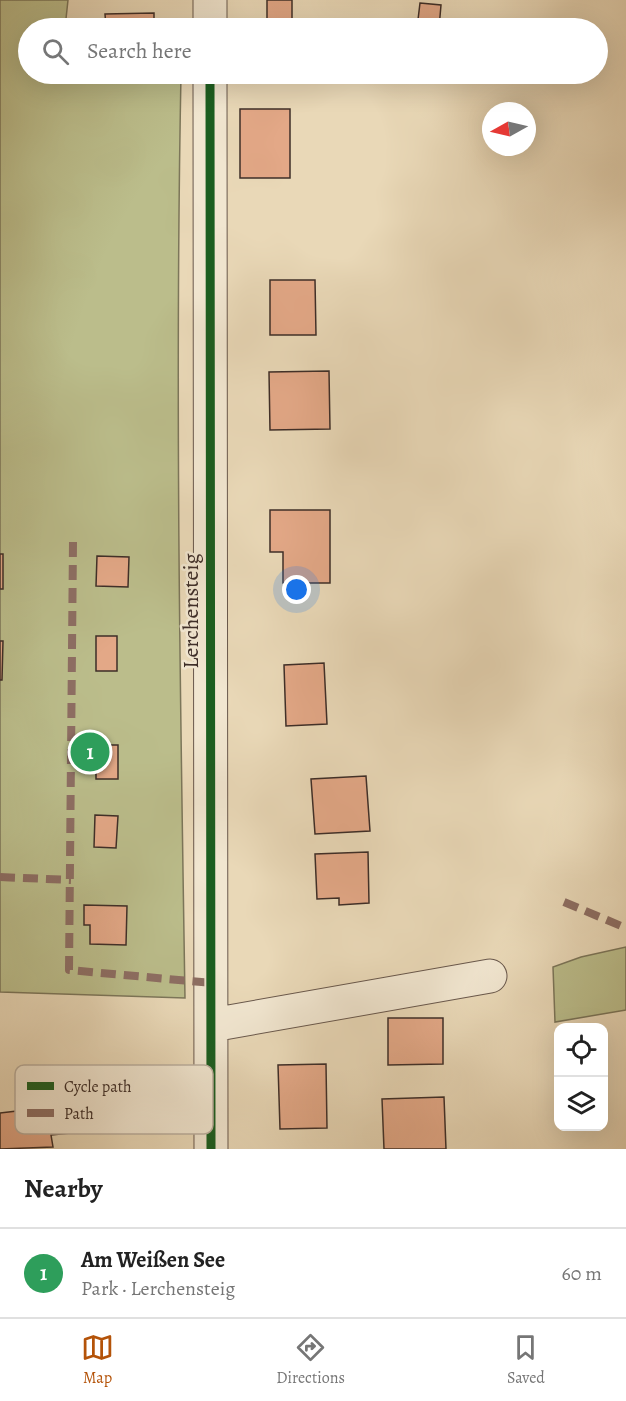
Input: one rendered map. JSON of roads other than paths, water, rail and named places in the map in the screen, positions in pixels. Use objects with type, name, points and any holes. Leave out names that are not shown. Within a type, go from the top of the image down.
[{"type":"street","points":[[210,0],[210,18]]},
{"type":"street","name":"Lerchensteig","points":[[210,84],[212,1065]]},
{"type":"street","points":[[212,1025],[490,976]]},
{"type":"street","name":"Lerchensteig","points":[[211,1134],[211,1149]]},
{"type":"place","name":"Am Weißen See","points":[[90,752]]}]
